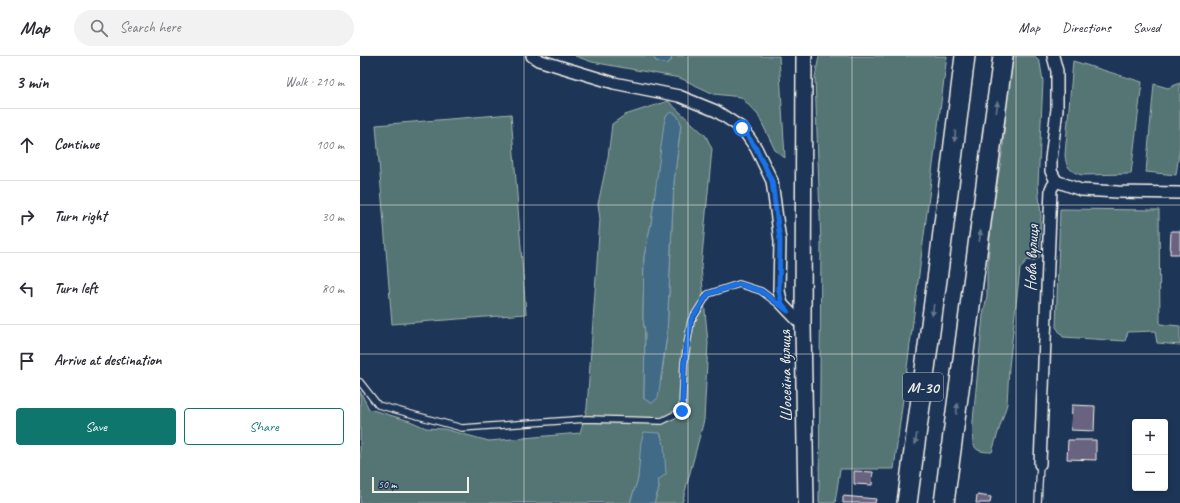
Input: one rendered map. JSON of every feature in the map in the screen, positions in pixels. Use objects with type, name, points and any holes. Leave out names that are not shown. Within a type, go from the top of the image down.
[{"type":"highway","name":"М-30","points":[[907,503],[965,56]]},
{"type":"highway","name":"М-30","points":[[944,503],[1003,56]]},
{"type":"main road","name":"Шосейна вулиця","points":[[804,56],[803,326],[806,503]]},
{"type":"street","points":[[532,56],[538,60],[614,83],[679,96],[716,111],[742,128],[756,148],[772,181],[780,240],[779,291],[782,304],[803,326]]},
{"type":"street","points":[[1053,56],[1057,71],[1057,109],[1051,171],[1056,181],[1081,190],[1180,193]]},
{"type":"street","name":"Нова вулиця","points":[[1040,464],[1048,234],[1051,190],[1056,181]]},
{"type":"lane","points":[[360,382],[378,405],[462,428],[587,419],[662,421],[682,411],[684,364],[691,320],[708,294],[739,284],[761,291],[788,311]]},
{"type":"lane","points":[[1038,503],[1040,464]]},
{"type":"green space","points":[[575,56],[653,56],[656,61],[671,61],[671,56],[779,56],[785,158],[775,150],[758,115],[741,97],[714,94],[680,78],[592,62]]},
{"type":"green space","points":[[819,56],[947,56],[894,469],[840,469],[835,503],[819,503],[821,245],[815,77]]},
{"type":"green space","points":[[1010,56],[1035,56],[1040,63],[1043,81],[1038,185],[1041,216],[1039,258],[1033,261],[1027,260],[1020,269],[1009,367],[1007,404],[992,452],[987,452],[975,448],[972,437],[983,315],[987,296],[991,221],[1003,147]]},
{"type":"green space","points":[[1073,61],[1142,82],[1131,174],[1082,175],[1072,171],[1066,163],[1065,155]]},
{"type":"green space","points":[[1180,83],[1180,146],[1176,175],[1146,172],[1154,84],[1168,88]]},
{"type":"green space","points":[[668,101],[706,136],[712,149],[701,267],[708,343],[704,420],[682,503],[654,503],[659,488],[658,480],[664,445],[660,433],[640,462],[638,479],[630,503],[360,503],[360,391],[369,409],[410,421],[426,428],[444,429],[489,441],[580,433],[587,408],[600,219],[598,204],[608,157],[612,124],[625,115]],"holes":[[[666,116],[681,123],[674,182],[667,334],[661,381],[644,399],[644,257],[651,224]]]},
{"type":"green space","points":[[511,114],[526,314],[392,324],[376,125]]},
{"type":"green space","points":[[1060,209],[1159,210],[1160,324],[1180,326],[1180,345],[1157,343],[1155,331],[1128,332],[1125,341],[1063,337],[1056,327]]},
{"type":"water","points":[[653,56],[671,56],[671,61],[666,64],[656,61]]},
{"type":"water","points":[[671,112],[677,115],[681,123],[674,182],[667,334],[658,398],[652,403],[644,399],[644,257],[651,224],[664,124],[666,116]]},
{"type":"water","points":[[644,432],[660,433],[664,445],[666,474],[658,480],[659,488],[654,503],[630,503],[638,479],[641,442]]},
{"type":"building","points":[[1171,231],[1180,231],[1180,254],[1170,254]]},
{"type":"building","points":[[1072,405],[1095,406],[1094,431],[1071,430]]},
{"type":"building","points":[[1068,440],[1096,440],[1096,460],[1067,459]]},
{"type":"building","points":[[854,471],[873,472],[872,485],[854,484]]},
{"type":"building","points":[[977,495],[991,497],[990,503],[976,503]]},
{"type":"building","points":[[843,496],[876,499],[875,503],[843,503]]},
{"type":"route","points":[[682,411],[684,364],[691,320],[708,294],[739,284],[761,291],[788,311],[782,304],[779,291],[780,240],[772,181],[756,148],[742,128]]}]
